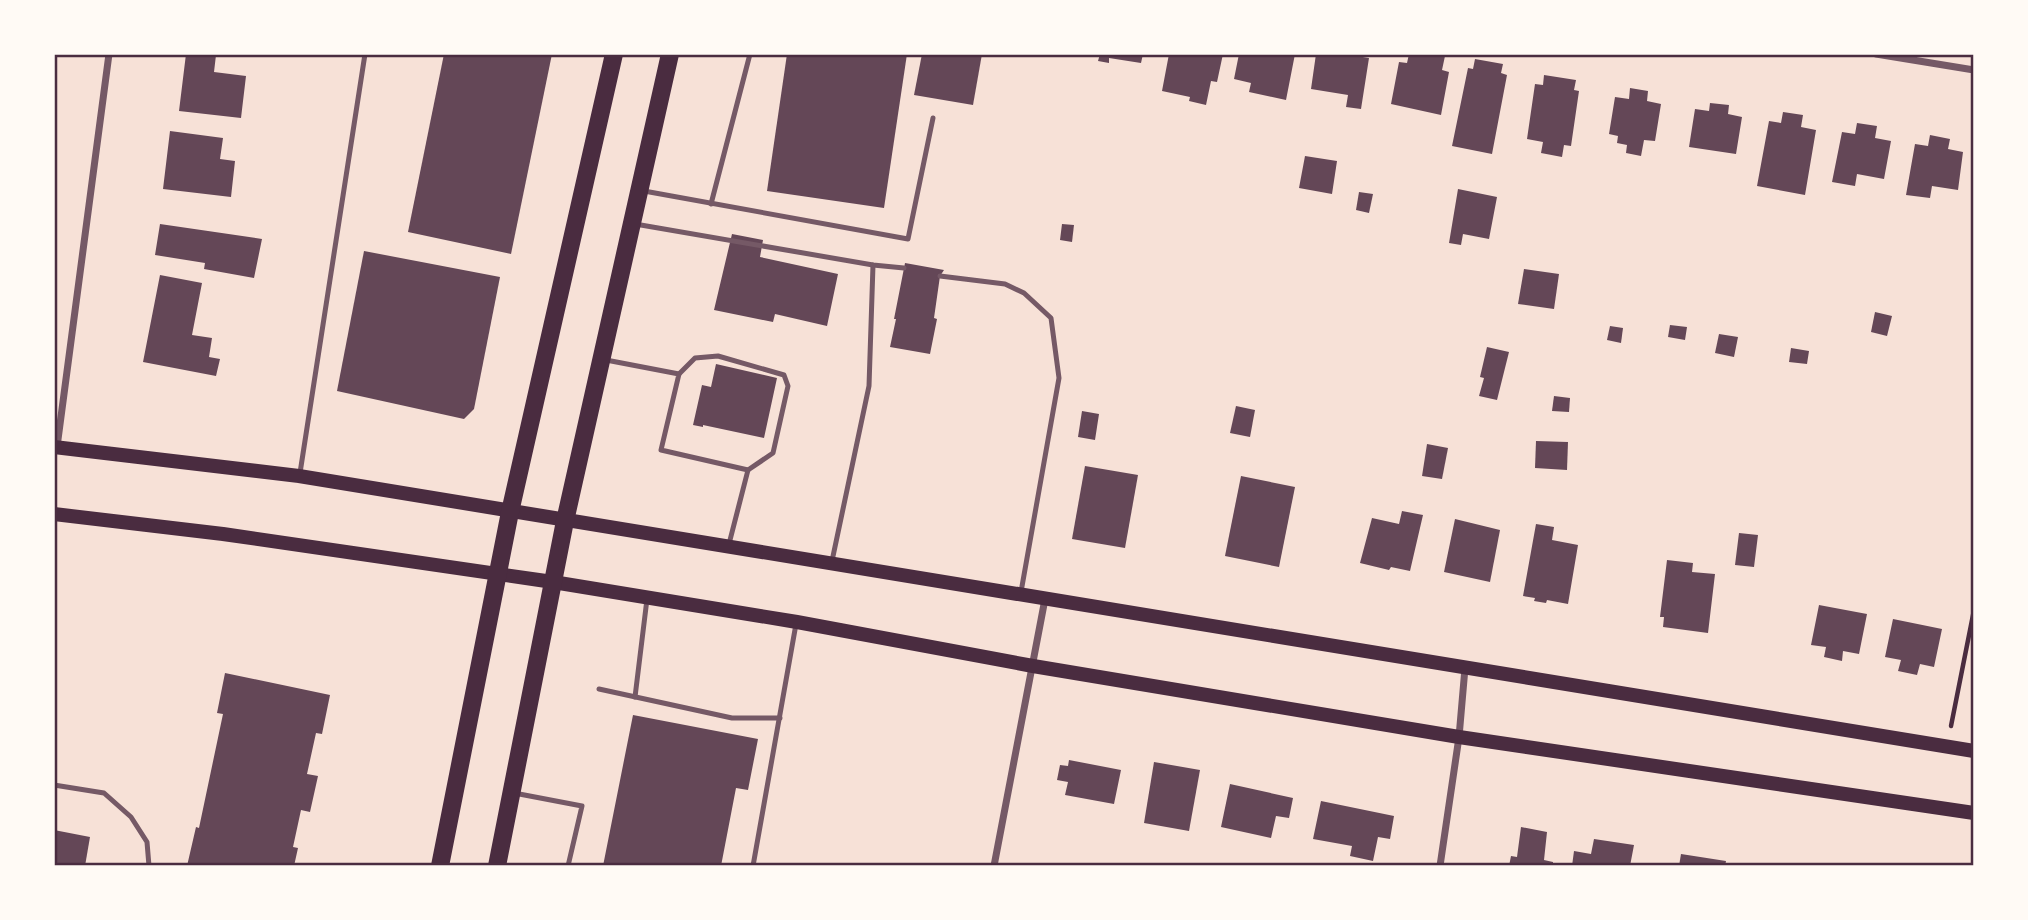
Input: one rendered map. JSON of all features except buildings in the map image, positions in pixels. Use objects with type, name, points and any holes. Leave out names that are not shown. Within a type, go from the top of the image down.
[{"type":"main road","points":[[440,866],[510,512],[614,54]]},
{"type":"main road","points":[[497,866],[565,521],[670,54]]},
{"type":"main road","points":[[55,447],[299,476],[1974,751]]},
{"type":"main road","points":[[54,514],[223,534],[553,582],[1459,737],[1974,813]]},
{"type":"street","points":[[55,447],[110,54]]},
{"type":"street","points":[[1876,54],[1974,70]]},
{"type":"street","points":[[994,866],[1045,599]]},
{"type":"street","points":[[1440,866],[1459,737],[1465,668]]},
{"type":"lane","points":[[299,476],[365,54]]},
{"type":"lane","points":[[711,204],[750,54]]},
{"type":"lane","points":[[639,190],[908,239],[933,118]]},
{"type":"lane","points":[[632,223],[873,265],[904,268]]},
{"type":"lane","points":[[831,564],[869,386],[873,265]]},
{"type":"lane","points":[[940,276],[1005,284],[1024,293],[1051,318],[1059,378],[1020,595]]},
{"type":"lane","points":[[728,547],[748,470],[773,453],[788,386],[784,375],[718,356],[695,358],[679,374],[661,450],[748,470]]},
{"type":"lane","points":[[602,359],[679,374]]},
{"type":"lane","points":[[635,697],[647,597]]},
{"type":"lane","points":[[753,866],[797,622]]},
{"type":"lane","points":[[599,690],[732,718],[780,718]]},
{"type":"lane","points":[[54,785],[104,793],[131,817],[147,842],[149,866]]},
{"type":"lane","points":[[512,793],[582,806],[568,866]]},
{"type":"path","points":[[1947,746],[1974,610]]}]
